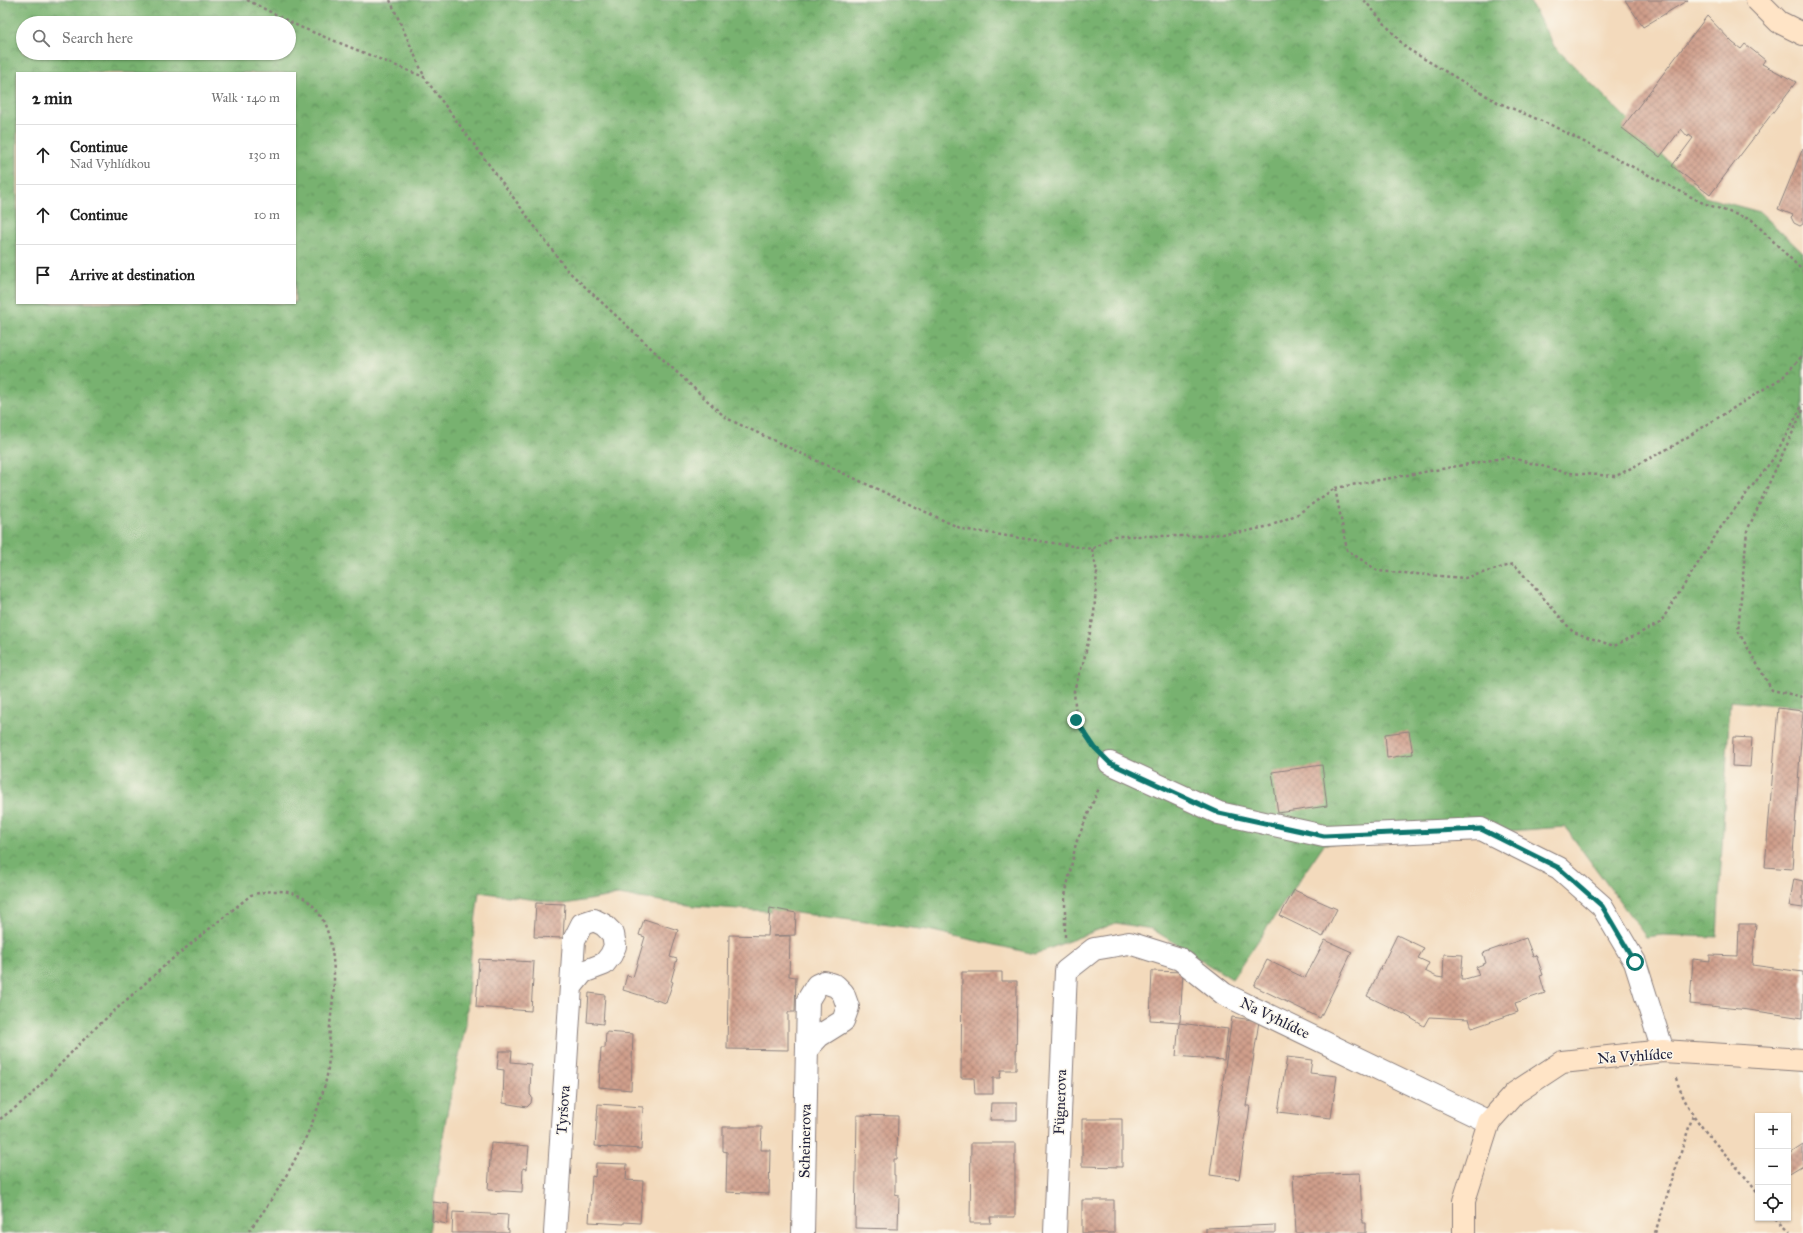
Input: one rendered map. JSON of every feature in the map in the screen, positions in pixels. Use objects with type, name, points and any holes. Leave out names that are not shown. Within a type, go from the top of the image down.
[{"type":"street","points":[[1757,0],[1779,22],[1803,34]]},
{"type":"street","points":[[1110,763],[1219,813],[1324,836],[1481,829],[1559,868],[1602,906],[1635,962],[1663,1051]]},
{"type":"street","name":"Na Vyhlídce","points":[[1066,971],[1094,949],[1129,943],[1180,959],[1224,994],[1489,1122]]},
{"type":"street","name":"Fügnerova","points":[[1055,1233],[1066,971]]},
{"type":"street","name":"Tyršova","points":[[555,1233],[571,988]]},
{"type":"street","name":"Scheinerova","points":[[803,1233],[807,1049]]},
{"type":"street","name":"Na Vyhlídce","points":[[1464,1233],[1464,1201],[1489,1122],[1515,1093],[1562,1062],[1663,1051],[1803,1060]]},
{"type":"path","points":[[246,0],[278,16]]},
{"type":"path","points":[[390,0],[424,77],[567,270],[726,418],[962,529],[1092,549],[1114,536],[1200,536],[1243,532],[1270,526],[1298,514],[1334,488],[1508,457],[1568,473],[1616,476],[1673,446],[1783,377],[1803,355]]},
{"type":"path","points":[[1364,0],[1406,48],[1497,102],[1551,125],[1703,203],[1752,220],[1803,271]]},
{"type":"path","points":[[296,25],[424,77]]},
{"type":"path","points":[[1334,488],[1347,550],[1378,571],[1465,578],[1514,564],[1573,632],[1614,646],[1660,623],[1721,527],[1773,459],[1803,404]]},
{"type":"path","points":[[1803,410],[1747,531],[1738,631],[1772,690],[1803,697]]},
{"type":"path","points":[[1066,971],[1065,896],[1076,843],[1110,763],[1095,748],[1076,720],[1074,690],[1084,660],[1094,614],[1097,572],[1092,549]]},
{"type":"path","points":[[0,1119],[28,1098],[92,1031],[160,970],[251,895],[265,891],[281,891],[302,896],[314,907],[324,920],[330,937],[334,976],[326,1083],[308,1135],[265,1210],[247,1233]]},
{"type":"path","points":[[1675,1075],[1680,1093],[1693,1115],[1714,1143],[1745,1175],[1755,1190]]},
{"type":"path","points":[[1655,1233],[1693,1115]]},
{"type":"path","points":[[1778,1221],[1789,1231]]},
{"type":"green space","points":[[0,0],[1529,0],[1554,46],[1705,197],[1760,212],[1803,253],[1803,707],[1730,701],[1717,937],[1663,935],[1646,937],[1565,827],[1324,844],[1232,979],[1152,929],[1116,923],[1035,954],[928,930],[796,913],[696,906],[618,895],[565,904],[479,892],[471,954],[466,1024],[446,1118],[429,1233],[0,1233]]},
{"type":"building","points":[[1625,0],[1688,0],[1643,27]]},
{"type":"building","points":[[1707,16],[1733,43],[1741,49],[1745,44],[1765,60],[1762,64],[1796,82],[1710,195],[1672,166],[1693,138],[1689,135],[1688,137],[1681,129],[1660,157],[1622,128]]},
{"type":"building","points":[[1803,148],[1803,224],[1800,226],[1794,223],[1791,217],[1793,215],[1778,209]]},
{"type":"building","points":[[1778,708],[1803,711],[1792,869],[1765,867]]},
{"type":"building","points":[[1409,731],[1413,754],[1387,758],[1385,734]]},
{"type":"building","points":[[1733,737],[1752,738],[1750,767],[1732,766]]},
{"type":"building","points":[[1322,765],[1327,806],[1278,813],[1272,772]]},
{"type":"building","points":[[1794,879],[1803,881],[1803,908],[1789,906]]},
{"type":"building","points":[[1294,890],[1337,909],[1323,937],[1280,916]]},
{"type":"building","points":[[536,903],[565,904],[563,938],[534,937]]},
{"type":"building","points":[[770,908],[796,913],[795,935],[773,936],[790,936],[789,976],[796,977],[795,1012],[788,1012],[788,1050],[727,1049],[729,935],[768,936]]},
{"type":"building","points":[[644,919],[678,930],[670,957],[677,959],[671,981],[673,982],[666,1003],[623,990],[627,975],[633,977],[645,937],[639,935]]},
{"type":"building","points":[[1739,924],[1756,924],[1752,965],[1803,972],[1803,1018],[1749,1010],[1690,1004],[1693,959],[1710,961],[1710,955],[1738,956]]},
{"type":"building","points":[[1397,935],[1424,948],[1418,958],[1429,963],[1425,971],[1437,977],[1443,978],[1444,954],[1463,955],[1461,979],[1479,975],[1476,967],[1486,963],[1483,953],[1526,938],[1533,956],[1536,955],[1543,975],[1540,976],[1545,993],[1515,1003],[1518,1012],[1472,1028],[1469,1019],[1429,1017],[1424,1026],[1404,1014],[1367,996]]},
{"type":"building","points":[[1325,940],[1352,952],[1320,1018],[1254,986],[1267,960],[1305,978]]},
{"type":"building","points":[[479,959],[534,962],[531,1011],[476,1007]]},
{"type":"building","points":[[1152,971],[1183,972],[1180,1022],[1150,1020]]},
{"type":"building","points":[[962,972],[1002,972],[1002,981],[1017,981],[1016,1070],[1001,1070],[1000,1078],[993,1078],[993,1094],[975,1094],[974,1078],[961,1078]]},
{"type":"building","points":[[589,993],[605,995],[603,1024],[587,1022]]},
{"type":"building","points":[[1232,1017],[1259,1021],[1246,1106],[1250,1106],[1239,1179],[1210,1175]]},
{"type":"building","points":[[1179,1023],[1228,1029],[1224,1060],[1176,1056]]},
{"type":"building","points":[[606,1032],[633,1034],[631,1090],[599,1087],[601,1048],[605,1048]]},
{"type":"building","points":[[499,1051],[512,1051],[511,1062],[531,1064],[530,1095],[532,1097],[531,1103],[527,1107],[503,1103],[504,1070],[497,1069]]},
{"type":"building","points":[[1287,1057],[1312,1060],[1310,1073],[1337,1076],[1331,1118],[1278,1112]]},
{"type":"building","points":[[991,1103],[1017,1103],[1017,1120],[990,1120]]},
{"type":"building","points":[[598,1104],[643,1107],[641,1149],[595,1146]]},
{"type":"building","points":[[857,1115],[898,1116],[897,1159],[894,1159],[894,1175],[895,1194],[899,1195],[898,1229],[855,1228]]},
{"type":"building","points":[[1082,1119],[1122,1119],[1122,1167],[1082,1166]]},
{"type":"building","points":[[723,1127],[762,1127],[761,1150],[770,1150],[769,1194],[726,1192],[727,1152],[723,1151]]},
{"type":"building","points":[[491,1143],[529,1146],[527,1169],[523,1168],[522,1192],[488,1190]]},
{"type":"building","points":[[971,1143],[1015,1143],[1015,1217],[990,1217],[991,1223],[970,1223]]},
{"type":"building","points":[[1803,1145],[1803,1165],[1791,1172],[1791,1153]]},
{"type":"building","points":[[596,1163],[627,1164],[626,1180],[643,1181],[640,1223],[624,1222],[624,1224],[589,1222],[592,1176],[595,1177]]},
{"type":"building","points":[[1360,1173],[1362,1220],[1363,1223],[1366,1223],[1366,1233],[1296,1233],[1293,1175]]},
{"type":"building","points":[[1082,1200],[1114,1200],[1114,1233],[1082,1233]]},
{"type":"building","points":[[433,1202],[449,1204],[447,1224],[432,1221]]},
{"type":"building","points":[[453,1212],[508,1215],[507,1229],[509,1230],[509,1233],[452,1233]]},
{"type":"building","points":[[1275,1225],[1275,1233],[1206,1233],[1206,1228]]},
{"type":"route","points":[[1076,720],[1095,748],[1110,763],[1219,813],[1324,836],[1481,829],[1559,868],[1602,906],[1635,962]]}]
